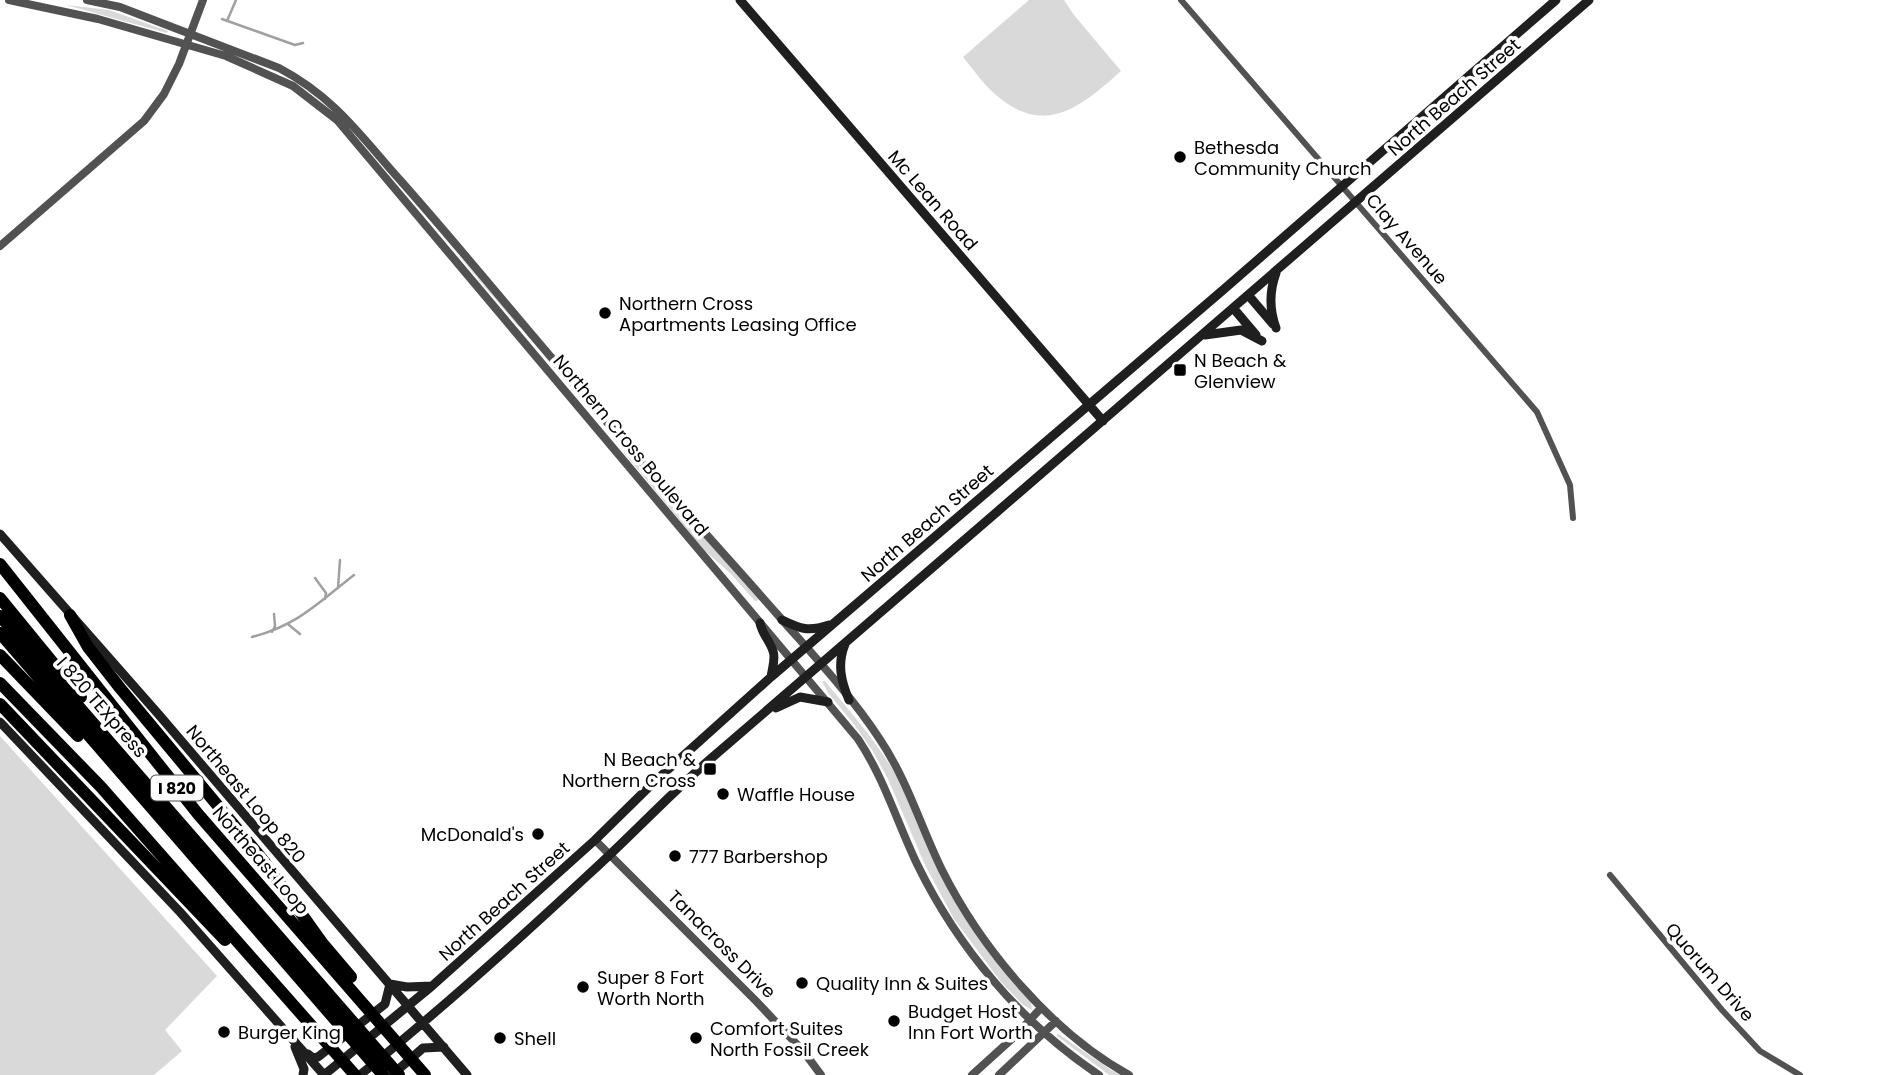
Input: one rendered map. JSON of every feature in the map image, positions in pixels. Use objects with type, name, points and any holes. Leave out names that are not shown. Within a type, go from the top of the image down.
[{"type":"highway","name":"Northeast Loop","points":[[0,564],[198,814],[423,1072]]},
{"type":"highway","points":[[0,598],[83,700],[90,720]]},
{"type":"highway","points":[[70,615],[89,647],[120,688],[263,860],[323,944],[364,993],[365,1007]]},
{"type":"highway","name":"I 820 TEXpress","points":[[0,616],[347,1025],[383,1075]]},
{"type":"highway","name":"I 820 TEXpress","points":[[0,633],[195,859],[347,1025],[399,1075]]},
{"type":"highway","points":[[0,655],[51,705],[181,853],[195,859]]},
{"type":"highway","points":[[0,683],[101,788],[358,1075]]},
{"type":"highway","points":[[0,704],[251,968],[268,976]]},
{"type":"main road","name":"Mc Lean Road","points":[[740,0],[1103,421]]},
{"type":"main road","name":"North Beach Street","points":[[324,1075],[432,986],[595,841],[653,783],[771,677],[1213,299],[1556,0]]},
{"type":"main road","name":"North Beach Street","points":[[358,1075],[424,1023],[509,949],[665,800],[846,641],[1203,336],[1589,0]]},
{"type":"main road","points":[[1249,296],[1276,328],[1271,314],[1270,297],[1276,272]]},
{"type":"main road","points":[[1203,336],[1241,330],[1262,341],[1234,309]]},
{"type":"main road","name":"Northeast Loop 820","points":[[0,534],[467,1075]]},
{"type":"main road","points":[[782,620],[814,631],[834,623]]},
{"type":"main road","points":[[760,622],[774,651],[771,677]]},
{"type":"main road","points":[[846,641],[840,656],[840,671],[849,700]]},
{"type":"main road","points":[[757,720],[800,697],[828,702]]},
{"type":"main road","points":[[0,722],[234,972],[324,1075]]},
{"type":"main road","points":[[292,1039],[313,1058],[318,1057],[385,1004],[390,984],[407,987],[432,986]]},
{"type":"main road","points":[[292,1039],[304,1069],[303,1075]]},
{"type":"main road","points":[[392,1075],[423,1048],[444,1047]]},
{"type":"street","name":"Northern Cross Boulevard","points":[[9,0],[98,19],[226,56],[293,86],[337,120],[858,738],[884,783],[916,862],[948,920],[981,966],[1043,1034],[1099,1075]]},
{"type":"street","name":"Northern Cross Boulevard","points":[[87,0],[120,7],[279,68],[303,80],[335,106],[441,226],[574,384],[806,647],[872,728],[905,781],[944,875],[1000,960],[1041,1008],[1129,1075]]},
{"type":"street","points":[[0,246],[144,121],[164,94],[203,0]]},
{"type":"street","name":"Clay Avenue","points":[[1181,0],[1537,412],[1570,485],[1573,518]]},
{"type":"street","points":[[565,392],[574,384]]},
{"type":"street","name":"Tanacross Drive","points":[[595,841],[764,1009],[804,1052],[821,1075]]},
{"type":"street","name":"Quorum Drive","points":[[1610,875],[1722,1010],[1760,1051],[1800,1075]]},
{"type":"street","points":[[972,1075],[1041,1008]]},
{"type":"street","points":[[999,1075],[1056,1021]]},
{"type":"shaded area","points":[[1029,0],[1064,0],[1121,71],[1076,106],[1046,116],[1030,114],[1013,107],[982,81],[963,57]]},
{"type":"shaded area","points":[[66,5],[109,10],[168,31],[167,33]]},
{"type":"shaded area","points":[[439,233],[521,326],[519,327]]},
{"type":"shaded area","points":[[620,448],[655,482],[759,600],[755,601],[730,573],[705,551]]},
{"type":"shaded area","points":[[822,681],[825,681],[875,743],[893,770],[954,900],[989,952],[1031,1001],[1032,1010],[1023,1005],[1001,982],[954,919],[925,865],[888,779],[872,750],[828,693]]},
{"type":"shaded area","points":[[0,736],[217,976],[165,1030],[182,1051],[154,1075],[0,1075]]},
{"type":"shaded area","points":[[1057,1033],[1111,1070],[1125,1075],[1109,1075],[1057,1036]]},
{"type":"waterway","points":[[227,21],[236,0]]},
{"type":"waterway","points":[[222,19],[295,45],[303,43]]},
{"type":"waterway","points":[[338,588],[340,560]]},
{"type":"waterway","points":[[252,637],[295,619],[354,575]]},
{"type":"waterway","points":[[315,578],[326,593],[325,599]]},
{"type":"waterway","points":[[272,632],[275,626],[274,614]]},
{"type":"waterway","points":[[289,625],[300,634]]},
{"type":"place","name":"Bethesda Community Church","points":[[1180,157]]},
{"type":"place","name":"Northern Cross Apartments Leasing Office","points":[[605,313]]},
{"type":"place","name":"N Beach & Glenview","points":[[1180,370]]},
{"type":"place","name":"N Beach & Northern Cross","points":[[710,769]]},
{"type":"place","name":"Waffle House","points":[[723,794]]},
{"type":"place","name":"McDonald's","points":[[538,834]]},
{"type":"place","name":"777 Barbershop","points":[[675,856]]},
{"type":"place","name":"Quality Inn & Suites","points":[[802,983]]},
{"type":"place","name":"Super 8 Fort Worth North","points":[[583,987]]},
{"type":"place","name":"Budget Host Inn Fort Worth","points":[[894,1021]]},
{"type":"place","name":"Burger King","points":[[224,1032]]},
{"type":"place","name":"Shell","points":[[500,1038]]},
{"type":"place","name":"Comfort Suites North Fossil Creek","points":[[696,1038]]}]
